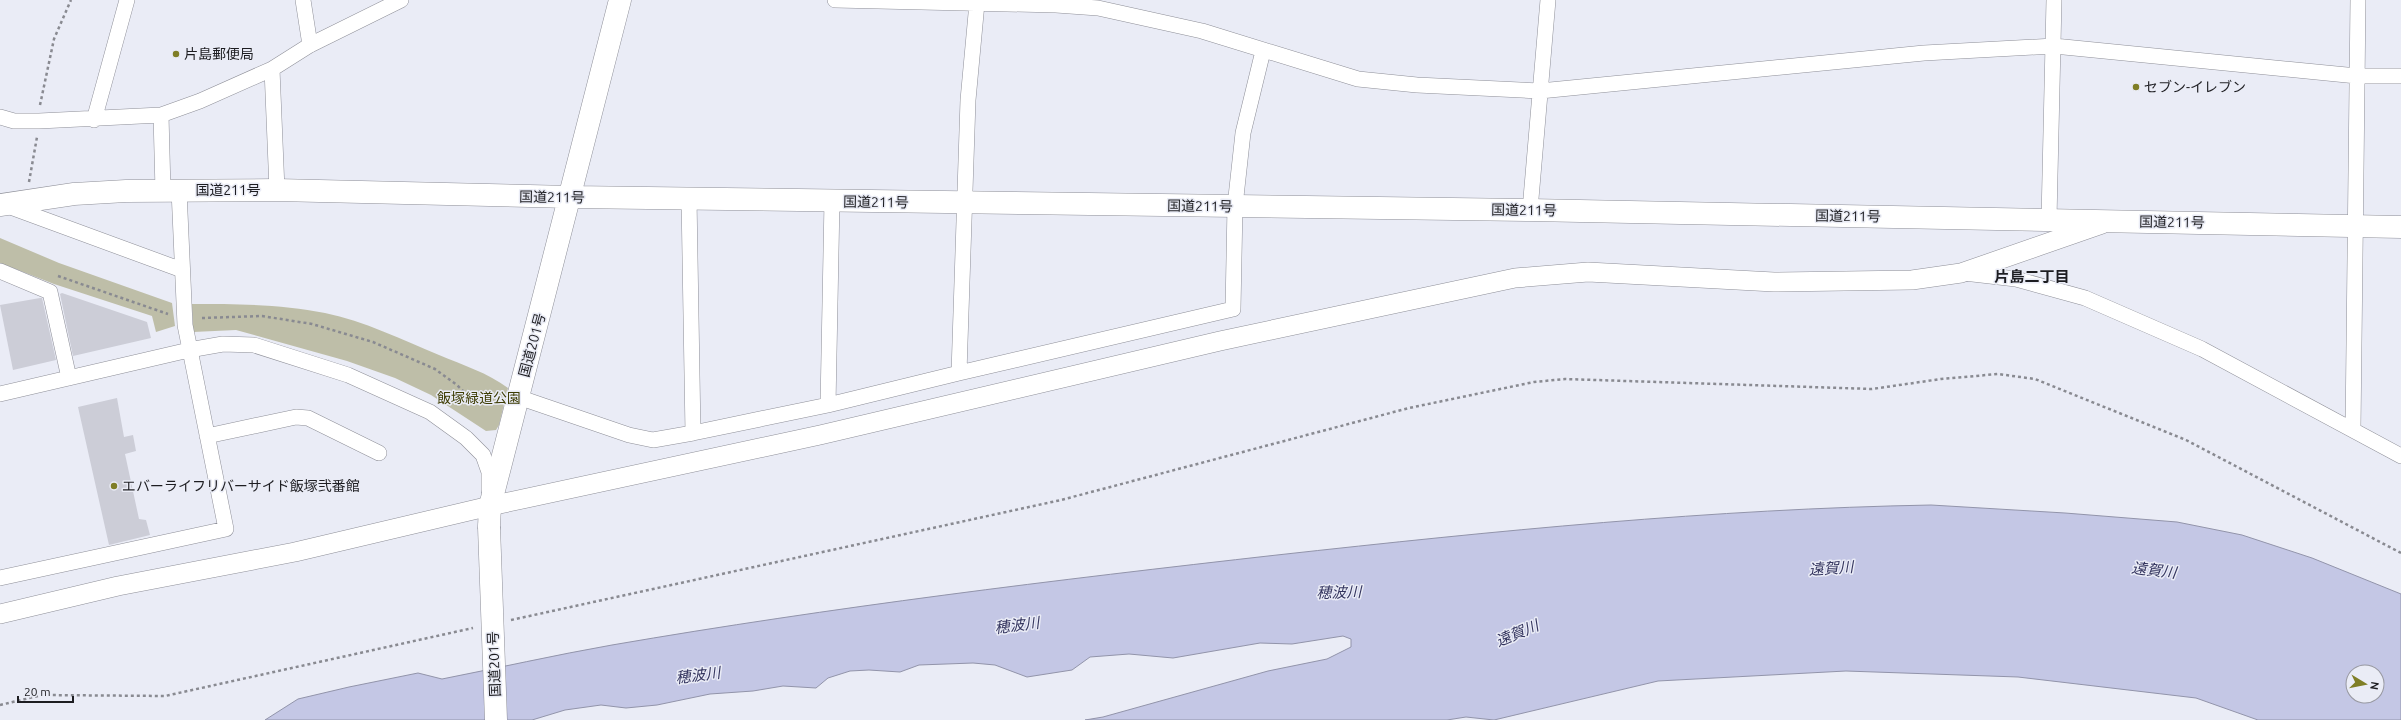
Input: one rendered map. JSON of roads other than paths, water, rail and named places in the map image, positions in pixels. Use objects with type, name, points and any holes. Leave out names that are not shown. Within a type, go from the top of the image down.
[{"type":"highway","name":"国道201号","points":[[496,720],[489,517],[518,397],[571,197],[620,0]]},
{"type":"highway","name":"国道211号","points":[[1,205],[74,194],[171,190],[277,190],[571,197],[1530,210],[2111,220],[2401,227]]},
{"type":"street","points":[[94,120],[127,0]]},
{"type":"street","points":[[303,0],[310,45]]},
{"type":"street","points":[[0,118],[14,121],[94,120],[161,115],[200,101],[272,69],[310,45],[399,0]]},
{"type":"street","points":[[835,0],[1056,5],[1098,8],[1202,31],[1263,52],[1358,79],[1417,85],[1540,91],[1924,53],[2054,46],[2357,76],[2401,76]]},
{"type":"street","points":[[1530,210],[1548,0]]},
{"type":"street","points":[[2049,220],[2054,0]]},
{"type":"street","points":[[2353,430],[2358,0]]},
{"type":"street","points":[[959,373],[968,100],[977,3]]},
{"type":"street","points":[[518,397],[629,435],[653,440],[828,405],[1233,309],[1235,206],[1243,133],[1263,52]]},
{"type":"street","points":[[272,69],[277,190]]},
{"type":"street","points":[[1,578],[226,529],[185,325],[182,270],[161,115]]},
{"type":"street","points":[[689,198],[693,433]]},
{"type":"street","points":[[828,405],[832,201]]},
{"type":"street","points":[[1,205],[182,270]]},
{"type":"street","points":[[0,614],[118,586],[489,517],[820,435],[1220,341],[1515,278],[1588,272],[1774,282],[1858,282],[1912,280],[1961,273],[2111,220]]},
{"type":"street","points":[[0,271],[50,292],[69,378]]},
{"type":"street","points":[[1961,273],[2016,279],[2085,298],[2202,349],[2401,456]]},
{"type":"street","points":[[0,394],[189,350],[223,344],[254,345],[266,348],[348,375],[430,412],[466,438],[482,455],[489,472],[489,517]]},
{"type":"street","points":[[207,436],[296,417],[308,418],[379,453]]},
{"type":"water","points":[[1931,505],[2065,513],[2177,522],[2242,535],[2312,558],[2401,594],[2401,720],[2258,720],[2196,698],[2018,677],[1846,671],[1658,681],[1494,720],[1466,717],[1447,720],[1085,720],[1103,717],[1268,671],[1327,659],[1351,647],[1351,639],[1343,636],[1292,644],[1260,643],[1173,658],[1129,654],[1090,657],[1072,670],[1027,677],[995,665],[973,663],[919,665],[900,672],[869,670],[850,671],[828,678],[816,688],[783,686],[753,691],[710,694],[657,705],[626,708],[601,705],[565,710],[532,720],[265,720],[298,699],[418,673],[442,679],[612,645],[861,606],[1111,574],[1277,555],[1604,522],[1767,511]]},
{"type":"place","name":"片島郵便局","points":[[176,54]]},
{"type":"place","name":"セブン-イレブン","points":[[2136,87]]},
{"type":"place","name":"エバーライフリバーサイド飯塚弐番館","points":[[114,486]]},
{"type":"district","name":"片島二丁目","points":[[2032,276]]},
{"type":"park label","name":"飯塚緑道公園","points":[[479,398]]},
{"type":"water label","name":"遠賀川","points":[[1831,568]]},
{"type":"water label","name":"遠賀川","points":[[2154,570]]},
{"type":"water label","name":"穂波川","points":[[1339,592]]},
{"type":"water label","name":"穂波川","points":[[1017,625]]},
{"type":"water label","name":"遠賀川","points":[[1517,633]]},
{"type":"water label","name":"穂波川","points":[[698,675]]}]
